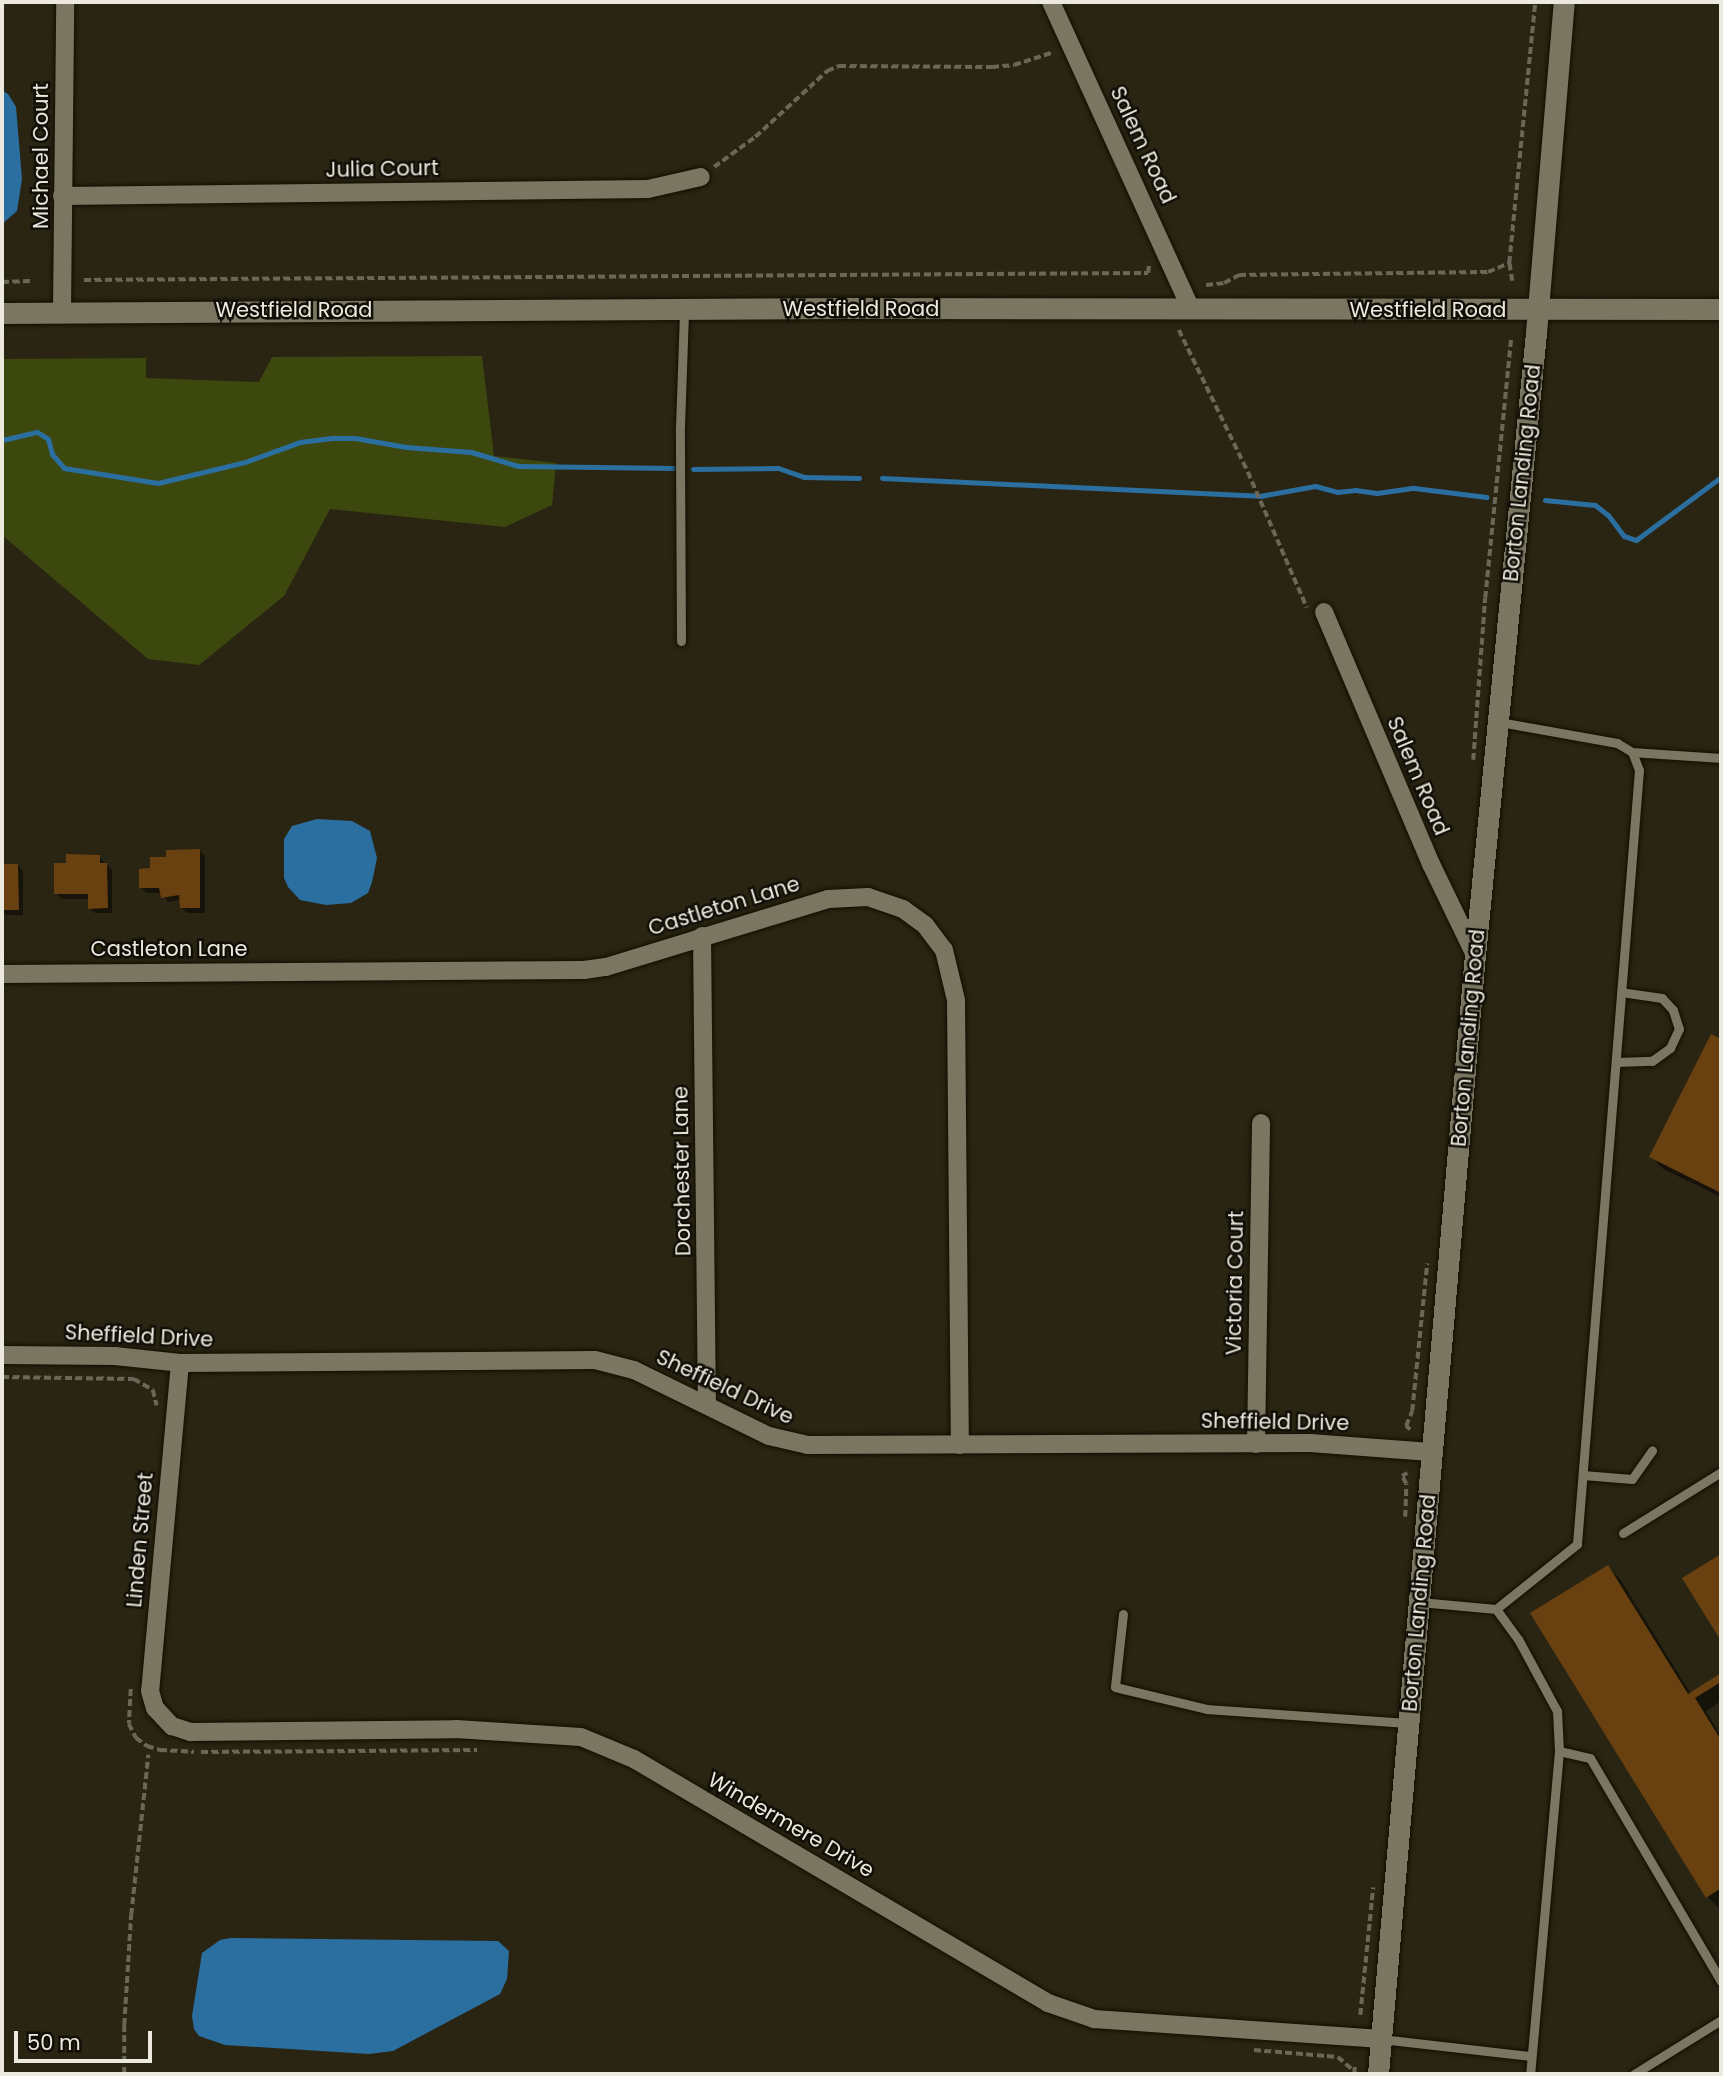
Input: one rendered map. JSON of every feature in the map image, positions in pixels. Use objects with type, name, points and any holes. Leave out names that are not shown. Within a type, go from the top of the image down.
[{"type":"street","name":"Michael Court","points":[[62,311],[65,2]]},
{"type":"street","name":"Salem Road","points":[[1051,2],[1191,309]]},
{"type":"street","name":"Borton Landing Road","points":[[1378,2074],[1475,955],[1538,311],[1564,2]]},
{"type":"street","name":"Julia Court","points":[[62,196],[648,189],[701,177]]},
{"type":"street","name":"Westfield Road","points":[[2,313],[1721,309]]},
{"type":"street","name":"Salem Road","points":[[1318,616],[1475,955]]},
{"type":"street","name":"Castleton Lane","points":[[2,974],[584,970],[606,967],[828,899],[868,897],[891,903],[914,916],[936,937],[950,965],[956,1000],[960,1445]]},
{"type":"street","name":"Dorchester Lane","points":[[702,936],[707,1405]]},
{"type":"street","name":"Victoria Court","points":[[1256,1444],[1261,1123]]},
{"type":"street","name":"Sheffield Drive","points":[[2,1355],[115,1356],[180,1363],[595,1360],[621,1365],[769,1436],[795,1444],[1310,1443],[1432,1452]]},
{"type":"street","name":"Linden Street","points":[[162,1719],[150,1691],[180,1363]]},
{"type":"street","name":"Windermere Drive","points":[[162,1719],[172,1726],[191,1732],[456,1729],[581,1737],[634,1759],[1048,2003],[1094,2019],[1381,2039]]},
{"type":"lane","points":[[681,641],[680,428],[684,310]]},
{"type":"lane","points":[[1498,722],[1617,743],[1632,752],[1721,758]]},
{"type":"lane","points":[[1418,1602],[1496,1609],[1577,1544],[1639,770],[1632,752]]},
{"type":"lane","points":[[1616,1062],[1652,1061],[1670,1048],[1679,1028],[1673,1010],[1662,998],[1621,992]]},
{"type":"lane","points":[[1583,1475],[1632,1479],[1652,1450]]},
{"type":"lane","points":[[1623,1533],[1721,1472]]},
{"type":"lane","points":[[1496,1609],[1518,1639],[1552,1700],[1559,1721],[1559,1751],[1530,2074]]},
{"type":"lane","points":[[1123,1614],[1115,1687],[1207,1709],[1409,1723]]},
{"type":"lane","points":[[1559,1751],[1590,1758],[1721,1981]]},
{"type":"lane","points":[[1634,2074],[1721,2020]]},
{"type":"lane","points":[[1381,2039],[1531,2056]]},
{"type":"path","points":[[1512,281],[1509,263],[1535,2]]},
{"type":"path","points":[[701,177],[755,137],[827,71],[839,66],[992,67],[1014,65],[1054,52]]},
{"type":"path","points":[[1206,285],[1224,283],[1239,275],[1488,272],[1509,263]]},
{"type":"path","points":[[84,280],[1148,273]]},
{"type":"path","points":[[2,282],[30,281]]},
{"type":"path","points":[[1179,330],[1318,616]]},
{"type":"path","points":[[1472,766],[1485,598],[1511,339]]},
{"type":"path","points":[[2,1377],[134,1379],[145,1382],[153,1390],[156,1412]]},
{"type":"path","points":[[132,1677],[129,1724],[136,1738],[147,1746],[160,1750],[479,1750]]},
{"type":"path","points":[[124,2074],[124,2025],[131,1915],[148,1755]]},
{"type":"path","points":[[1247,2049],[1338,2057],[1354,2073]]},
{"type":"path","points":[[1354,2073],[1355,2063]]},
{"type":"green space","points":[[482,356],[494,456],[556,463],[552,505],[505,527],[330,509],[284,596],[199,665],[148,659],[2,535],[2,359],[146,358],[146,378],[259,382],[272,357]]},
{"type":"water","points":[[2,90],[16,107],[22,179],[17,211],[2,224]]},
{"type":"water","points":[[317,819],[352,821],[370,831],[377,858],[372,882],[368,893],[351,903],[326,905],[300,900],[284,878],[284,839],[292,826]]},
{"type":"water","points":[[220,1940],[498,1941],[509,1951],[507,1979],[500,1994],[393,2051],[369,2054],[225,2045],[199,2036],[194,2029],[192,2016],[202,1953]]},
{"type":"building","points":[[200,849],[200,908],[180,908],[179,895],[161,898],[159,888],[139,888],[139,869],[150,868],[150,857],[166,857],[166,850]]},
{"type":"building","points":[[66,854],[100,855],[100,863],[107,863],[108,908],[88,909],[88,894],[54,894],[54,863],[66,863]]},
{"type":"building","points":[[2,864],[18,864],[19,910],[2,910]]},
{"type":"building","points":[[1711,1034],[1721,1039],[1721,1193],[1649,1157]]},
{"type":"building","points":[[1721,1554],[1721,1641],[1682,1578]]},
{"type":"building","points":[[1608,1565],[1688,1694],[1721,1673],[1721,1682],[1695,1698],[1721,1740],[1721,1888],[1706,1898],[1530,1613]]},
{"type":"waterway","points":[[2,440],[37,432],[48,439],[52,454],[64,468],[158,483],[245,462],[300,442],[332,438],[355,438],[406,447],[471,452],[518,466],[675,468]]},
{"type":"waterway","points":[[693,469],[778,468],[804,477],[859,478]]},
{"type":"waterway","points":[[1545,500],[1595,505],[1608,515],[1624,536],[1636,540],[1721,477]]},
{"type":"waterway","points":[[882,478],[1260,496],[1315,486],[1337,492],[1355,490],[1377,493],[1414,488],[1486,497]]}]
